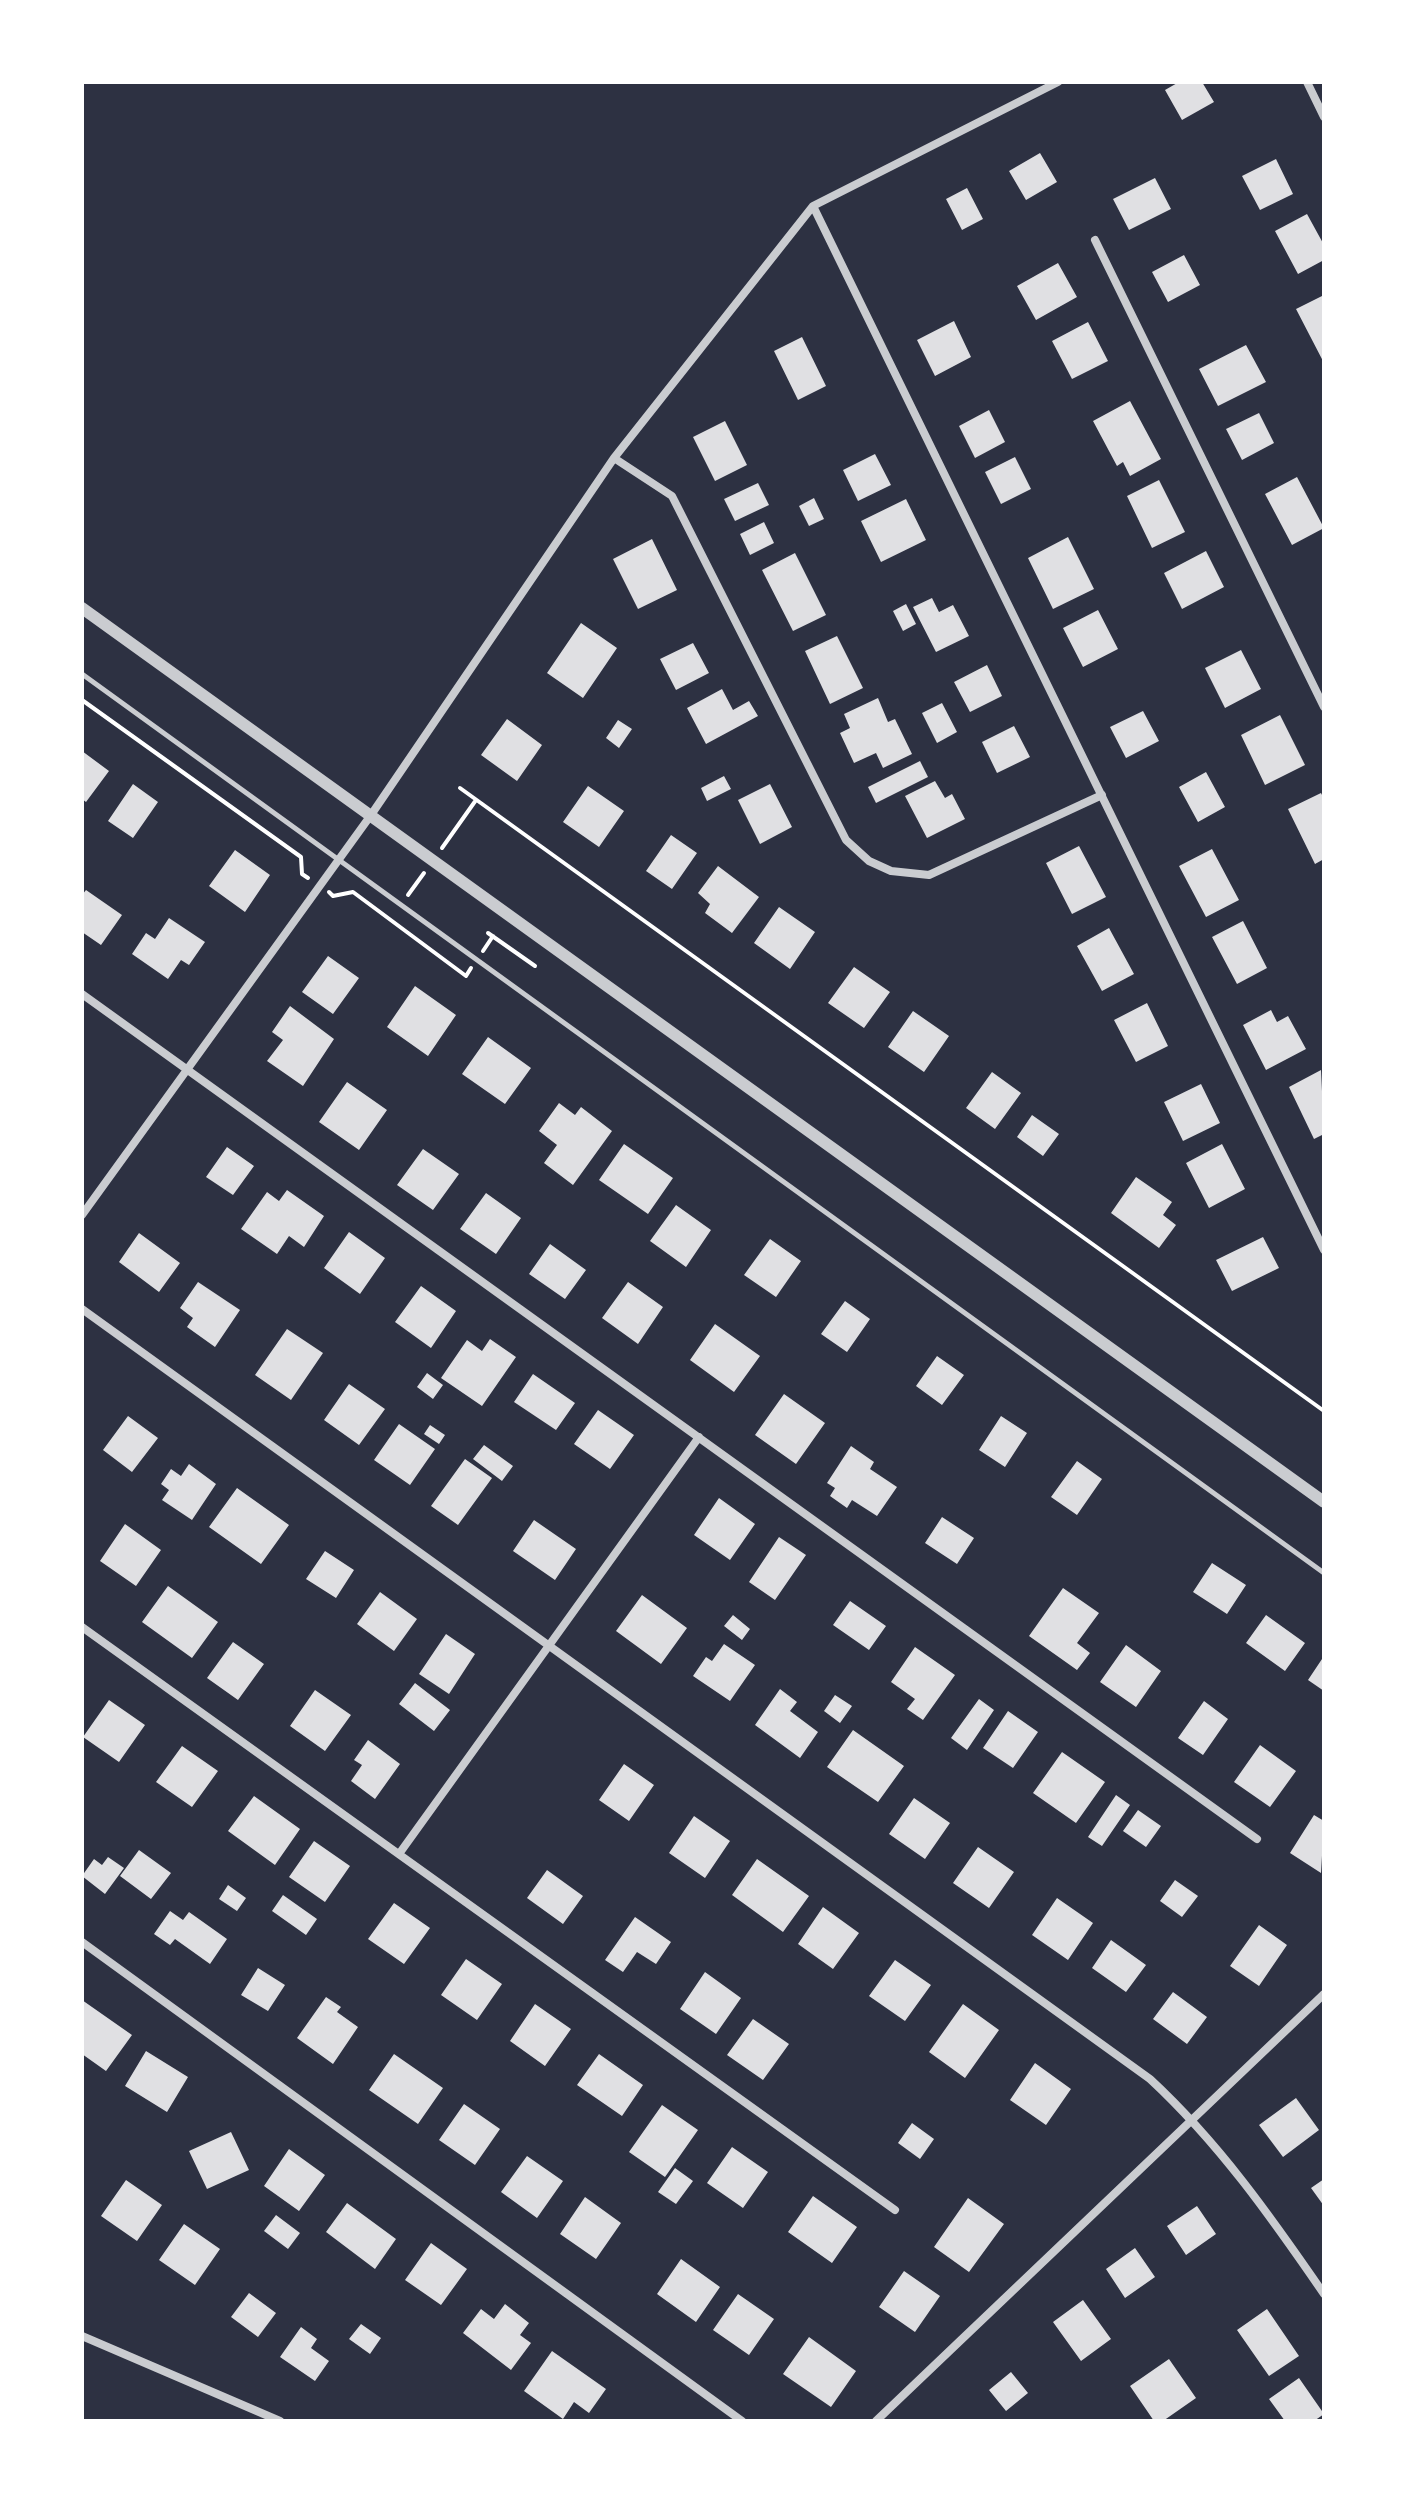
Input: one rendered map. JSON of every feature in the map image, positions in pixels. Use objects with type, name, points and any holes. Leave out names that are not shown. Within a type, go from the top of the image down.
[{"type":"street","points":[[82,1215],[371,815],[614,458],[813,206],[1058,82]]},
{"type":"street","points":[[1307,82],[1324,117]]},
{"type":"street","points":[[813,206],[1324,1250]]},
{"type":"street","points":[[1095,240],[1320,687],[1324,707]]},
{"type":"street","points":[[614,458],[672,496],[846,840],[869,861],[891,871],[929,875],[1102,795]]},
{"type":"street","points":[[82,608],[1324,1502]]},
{"type":"street","points":[[82,994],[1257,1839]]},
{"type":"street","points":[[82,1309],[551,1644],[1150,2079],[1193,2119],[1256,2195],[1324,2294]]},
{"type":"street","points":[[399,1854],[699,1437]]},
{"type":"street","points":[[82,1627],[895,2210]]},
{"type":"street","points":[[82,1942],[742,2421]]},
{"type":"street","points":[[876,2421],[1324,1994]]},
{"type":"street","points":[[82,2336],[280,2421]]},
{"type":"lane","points":[[82,674],[1324,1573]]},
{"type":"path","points":[[82,700],[301,857],[302,874],[312,881]]},
{"type":"path","points":[[460,788],[1324,1411]]},
{"type":"path","points":[[441,850],[476,800]]},
{"type":"path","points":[[488,933],[535,966]]},
{"type":"building","points":[[1179,82],[1202,82],[1214,102],[1182,120],[1165,90]]},
{"type":"building","points":[[1040,153],[1057,182],[1026,200],[1009,171]]},
{"type":"building","points":[[1276,159],[1293,194],[1260,210],[1242,176]]},
{"type":"building","points":[[1155,178],[1171,209],[1129,230],[1113,199]]},
{"type":"building","points":[[967,188],[983,219],[962,230],[946,199]]},
{"type":"building","points":[[1307,214],[1324,245],[1324,260],[1298,274],[1275,231]]},
{"type":"building","points":[[1184,255],[1200,285],[1168,302],[1152,272]]},
{"type":"building","points":[[1058,263],[1077,297],[1036,320],[1017,286]]},
{"type":"building","points":[[1324,295],[1324,363],[1296,309]]},
{"type":"building","points":[[954,321],[971,357],[935,376],[917,340]]},
{"type":"building","points":[[1088,322],[1108,361],[1072,379],[1052,341]]},
{"type":"building","points":[[802,337],[826,386],[798,400],[774,351]]},
{"type":"building","points":[[1246,345],[1266,382],[1218,406],[1199,369]]},
{"type":"building","points":[[1130,401],[1161,459],[1130,476],[1123,462],[1117,466],[1093,421]]},
{"type":"building","points":[[989,410],[1005,442],[975,458],[959,426]]},
{"type":"building","points":[[1259,413],[1274,443],[1242,460],[1226,429]]},
{"type":"building","points":[[725,421],[747,465],[715,481],[693,437]]},
{"type":"building","points":[[875,454],[891,485],[858,501],[843,470]]},
{"type":"building","points":[[1015,457],[1031,489],[1001,504],[985,472]]},
{"type":"building","points":[[1297,477],[1324,528],[1292,545],[1265,494]]},
{"type":"building","points":[[1159,480],[1185,532],[1152,548],[1127,496]]},
{"type":"building","points":[[758,483],[769,505],[735,521],[724,499]]},
{"type":"building","points":[[814,498],[824,519],[809,526],[799,506]]},
{"type":"building","points":[[906,499],[926,540],[881,562],[861,521]]},
{"type":"building","points":[[764,522],[774,543],[750,555],[740,534]]},
{"type":"building","points":[[1068,537],[1094,589],[1053,609],[1028,558]]},
{"type":"building","points":[[652,539],[677,590],[638,609],[613,559]]},
{"type":"building","points":[[1206,551],[1224,587],[1182,609],[1164,573]]},
{"type":"building","points":[[795,553],[826,615],[793,631],[762,570]]},
{"type":"building","points":[[932,598],[939,612],[953,605],[969,636],[936,652],[913,607]]},
{"type":"building","points":[[906,604],[916,624],[903,631],[893,611]]},
{"type":"building","points":[[1098,610],[1118,649],[1083,667],[1063,628]]},
{"type":"building","points":[[581,623],[617,648],[583,698],[547,673]]},
{"type":"building","points":[[837,636],[863,688],[830,704],[805,651]]},
{"type":"building","points":[[693,643],[709,673],[676,690],[660,659]]},
{"type":"building","points":[[1241,650],[1261,689],[1225,708],[1205,668]]},
{"type":"building","points":[[987,665],[1002,696],[970,712],[954,682]]},
{"type":"building","points":[[722,689],[733,710],[749,701],[758,716],[706,744],[687,708]]},
{"type":"building","points":[[878,698],[888,722],[895,719],[912,754],[883,768],[876,753],[854,763],[840,733],[850,728],[844,714]]},
{"type":"building","points":[[942,703],[957,732],[937,743],[922,713]]},
{"type":"building","points":[[1143,711],[1159,741],[1126,758],[1110,727]]},
{"type":"building","points":[[1280,715],[1305,765],[1265,785],[1241,735]]},
{"type":"building","points":[[507,719],[542,745],[517,781],[481,755]]},
{"type":"building","points":[[618,720],[632,729],[619,748],[606,738]]},
{"type":"building","points":[[1014,726],[1030,757],[997,773],[982,742]]},
{"type":"building","points":[[82,751],[109,771],[86,802],[82,799]]},
{"type":"building","points":[[920,761],[928,777],[876,803],[868,787]]},
{"type":"building","points":[[1206,772],[1225,807],[1198,822],[1179,787]]},
{"type":"building","points":[[724,776],[731,789],[707,801],[701,788]]},
{"type":"building","points":[[935,781],[945,798],[952,794],[965,819],[927,838],[905,796]]},
{"type":"building","points":[[133,784],[158,802],[133,838],[108,821]]},
{"type":"building","points":[[770,784],[792,827],[760,844],[738,800]]},
{"type":"building","points":[[588,786],[624,811],[599,847],[563,822]]},
{"type":"building","points":[[1321,793],[1324,799],[1324,859],[1315,864],[1288,809]]},
{"type":"building","points":[[671,835],[697,853],[672,889],[646,871]]},
{"type":"building","points":[[1079,846],[1106,897],[1072,914],[1046,863]]},
{"type":"building","points":[[1212,849],[1239,900],[1206,917],[1179,866]]},
{"type":"building","points":[[235,850],[270,875],[245,912],[209,886]]},
{"type":"building","points":[[718,866],[759,897],[732,933],[705,913],[710,904],[698,893]]},
{"type":"building","points":[[86,890],[122,915],[101,945],[82,932],[82,895]]},
{"type":"building","points":[[779,907],[815,932],[790,969],[754,943]]},
{"type":"building","points":[[169,918],[205,942],[189,965],[181,960],[168,979],[132,954],[146,933],[155,939]]},
{"type":"building","points":[[1243,921],[1267,968],[1237,984],[1212,937]]},
{"type":"building","points":[[1109,928],[1134,974],[1102,991],[1077,946]]},
{"type":"building","points":[[328,956],[359,978],[333,1014],[302,992]]},
{"type":"building","points":[[854,967],[890,992],[864,1028],[828,1003]]},
{"type":"building","points":[[415,986],[456,1015],[428,1056],[387,1027]]},
{"type":"building","points":[[1147,1003],[1168,1046],[1136,1062],[1114,1020]]},
{"type":"building","points":[[290,1006],[334,1039],[303,1086],[267,1061],[283,1040],[272,1032]]},
{"type":"building","points":[[1271,1010],[1277,1022],[1288,1016],[1306,1049],[1266,1070],[1243,1025]]},
{"type":"building","points":[[913,1011],[949,1036],[924,1072],[888,1047]]},
{"type":"building","points":[[488,1037],[531,1068],[505,1104],[462,1074]]},
{"type":"building","points":[[1321,1070],[1324,1134],[1314,1139],[1289,1087]]},
{"type":"building","points":[[992,1072],[1021,1093],[995,1129],[966,1108]]},
{"type":"building","points":[[347,1082],[387,1110],[359,1150],[319,1122]]},
{"type":"building","points":[[1201,1084],[1220,1123],[1183,1141],[1164,1102]]},
{"type":"building","points":[[559,1103],[575,1115],[581,1107],[612,1131],[573,1185],[544,1163],[557,1145],[539,1131]]},
{"type":"building","points":[[1032,1115],[1059,1134],[1043,1156],[1017,1137]]},
{"type":"building","points":[[624,1144],[673,1178],[648,1214],[599,1180]]},
{"type":"building","points":[[1222,1144],[1245,1189],[1209,1208],[1186,1163]]},
{"type":"building","points":[[227,1147],[254,1166],[233,1195],[206,1177]]},
{"type":"building","points":[[423,1149],[459,1174],[433,1210],[397,1185]]},
{"type":"building","points":[[1136,1177],[1172,1202],[1163,1215],[1176,1225],[1159,1248],[1111,1213]]},
{"type":"building","points":[[287,1190],[324,1216],[304,1247],[289,1236],[277,1254],[241,1229],[267,1192],[279,1201]]},
{"type":"building","points":[[486,1193],[521,1218],[496,1254],[460,1229]]},
{"type":"building","points":[[676,1205],[711,1230],[686,1267],[650,1241]]},
{"type":"building","points":[[349,1232],[385,1258],[360,1294],[324,1268]]},
{"type":"building","points":[[139,1233],[180,1263],[159,1292],[119,1262]]},
{"type":"building","points":[[1263,1237],[1279,1268],[1232,1291],[1216,1260]]},
{"type":"building","points":[[770,1239],[801,1261],[776,1297],[744,1275]]},
{"type":"building","points":[[550,1244],[586,1270],[565,1299],[529,1274]]},
{"type":"building","points":[[198,1282],[240,1310],[215,1347],[187,1327],[193,1318],[180,1308]]},
{"type":"building","points":[[628,1282],[663,1307],[638,1344],[602,1318]]},
{"type":"building","points":[[421,1286],[456,1311],[431,1348],[395,1322]]},
{"type":"building","points":[[845,1301],[870,1319],[847,1352],[821,1334]]},
{"type":"building","points":[[715,1324],[760,1356],[734,1392],[690,1360]]},
{"type":"building","points":[[287,1329],[323,1353],[291,1400],[255,1375]]},
{"type":"building","points":[[490,1339],[516,1357],[482,1406],[441,1378],[467,1340],[482,1351]]},
{"type":"building","points":[[937,1356],[964,1375],[942,1405],[916,1386]]},
{"type":"building","points":[[427,1373],[443,1385],[433,1399],[417,1387]]},
{"type":"building","points":[[533,1374],[575,1403],[556,1430],[514,1402]]},
{"type":"building","points":[[349,1384],[385,1409],[359,1445],[324,1420]]},
{"type":"building","points":[[784,1394],[825,1423],[796,1464],[755,1435]]},
{"type":"building","points":[[598,1410],[634,1435],[610,1469],[574,1444]]},
{"type":"building","points":[[128,1416],[158,1438],[132,1472],[103,1450]]},
{"type":"building","points":[[1001,1416],[1027,1433],[1005,1467],[979,1450]]},
{"type":"building","points":[[399,1424],[435,1449],[410,1485],[374,1460]]},
{"type":"building","points":[[430,1425],[445,1435],[439,1444],[424,1434]]},
{"type":"building","points":[[484,1445],[513,1466],[502,1481],[473,1459]]},
{"type":"building","points":[[851,1446],[874,1462],[870,1469],[897,1487],[877,1516],[852,1500],[847,1508],[830,1496],[835,1488],[827,1483]]},
{"type":"building","points":[[465,1459],[492,1478],[458,1525],[431,1506]]},
{"type":"building","points":[[1077,1461],[1102,1479],[1077,1515],[1051,1497]]},
{"type":"building","points":[[189,1464],[216,1484],[192,1520],[162,1500],[169,1490],[161,1484],[171,1469],[181,1476]]},
{"type":"building","points":[[237,1488],[289,1525],[261,1564],[209,1527]]},
{"type":"building","points":[[719,1498],[755,1524],[730,1560],[694,1535]]},
{"type":"building","points":[[942,1517],[974,1538],[957,1564],[925,1543]]},
{"type":"building","points":[[534,1520],[576,1549],[555,1580],[513,1551]]},
{"type":"building","points":[[125,1524],[161,1550],[136,1586],[100,1561]]},
{"type":"building","points":[[779,1537],[806,1555],[775,1600],[749,1582]]},
{"type":"building","points":[[325,1551],[354,1570],[336,1598],[306,1579]]},
{"type":"building","points":[[1212,1563],[1246,1585],[1227,1614],[1193,1592]]},
{"type":"building","points":[[168,1586],[218,1622],[192,1658],[142,1622]]},
{"type":"building","points":[[1063,1588],[1099,1613],[1077,1643],[1090,1653],[1077,1670],[1029,1636]]},
{"type":"building","points":[[380,1592],[417,1619],[394,1651],[357,1624]]},
{"type":"building","points":[[642,1595],[687,1628],[661,1664],[616,1631]]},
{"type":"building","points":[[850,1601],[886,1626],[869,1650],[833,1625]]},
{"type":"building","points":[[733,1615],[750,1629],[742,1640],[724,1626]]},
{"type":"building","points":[[1266,1615],[1305,1643],[1285,1671],[1246,1643]]},
{"type":"building","points":[[446,1634],[475,1654],[449,1694],[419,1674]]},
{"type":"building","points":[[233,1642],[264,1664],[238,1700],[207,1678]]},
{"type":"building","points":[[724,1644],[755,1665],[730,1701],[693,1676],[706,1657],[712,1661]]},
{"type":"building","points":[[1126,1645],[1161,1671],[1136,1707],[1100,1682]]},
{"type":"building","points":[[915,1647],[955,1675],[923,1720],[907,1709],[915,1699],[891,1682]]},
{"type":"building","points":[[1324,1656],[1324,1691],[1308,1680]]},
{"type":"building","points":[[415,1683],[450,1710],[434,1731],[399,1704]]},
{"type":"building","points":[[780,1689],[797,1702],[790,1711],[818,1732],[800,1758],[755,1725]]},
{"type":"building","points":[[315,1690],[351,1715],[325,1751],[290,1726]]},
{"type":"building","points":[[835,1695],[852,1706],[840,1723],[824,1711]]},
{"type":"building","points":[[979,1699],[994,1710],[967,1750],[951,1738]]},
{"type":"building","points":[[109,1700],[145,1725],[119,1762],[83,1737]]},
{"type":"building","points":[[1204,1701],[1228,1719],[1203,1755],[1178,1738]]},
{"type":"building","points":[[1008,1711],[1038,1732],[1013,1768],[983,1748]]},
{"type":"building","points":[[853,1730],[904,1766],[878,1802],[827,1767]]},
{"type":"building","points":[[368,1740],[400,1764],[375,1799],[351,1781],[362,1765],[354,1760]]},
{"type":"building","points":[[1260,1745],[1296,1771],[1270,1807],[1234,1782]]},
{"type":"building","points":[[182,1746],[218,1771],[192,1807],[156,1782]]},
{"type":"building","points":[[1062,1752],[1105,1782],[1076,1823],[1033,1793]]},
{"type":"building","points":[[624,1764],[654,1785],[629,1821],[599,1800]]},
{"type":"building","points":[[1116,1795],[1130,1805],[1102,1846],[1088,1837]]},
{"type":"building","points":[[254,1796],[300,1829],[275,1865],[228,1831]]},
{"type":"building","points":[[914,1798],[950,1823],[925,1859],[889,1834]]},
{"type":"building","points":[[1138,1810],[1161,1826],[1146,1847],[1123,1831]]},
{"type":"building","points":[[1314,1815],[1324,1821],[1321,1873],[1290,1853]]},
{"type":"building","points":[[694,1816],[730,1841],[705,1878],[669,1853]]},
{"type":"building","points":[[314,1841],[350,1866],[325,1902],[289,1877]]},
{"type":"building","points":[[978,1847],[1014,1872],[989,1908],[953,1883]]},
{"type":"building","points":[[139,1850],[171,1873],[151,1899],[120,1876]]},
{"type":"building","points":[[108,1857],[124,1868],[105,1894],[82,1876],[94,1859],[102,1865]]},
{"type":"building","points":[[757,1859],[809,1896],[783,1932],[732,1895]]},
{"type":"building","points":[[547,1870],[583,1896],[563,1924],[527,1898]]},
{"type":"building","points":[[1175,1880],[1198,1896],[1182,1917],[1160,1901]]},
{"type":"building","points":[[228,1885],[246,1898],[237,1911],[219,1899]]},
{"type":"building","points":[[283,1895],[317,1919],[306,1935],[272,1911]]},
{"type":"building","points":[[1057,1898],[1093,1923],[1068,1960],[1032,1935]]},
{"type":"building","points":[[394,1903],[430,1928],[404,1964],[368,1939]]},
{"type":"building","points":[[823,1907],[859,1933],[833,1969],[798,1944]]},
{"type":"building","points":[[170,1911],[183,1920],[189,1912],[227,1939],[210,1964],[175,1939],[170,1945],[154,1934]]},
{"type":"building","points":[[635,1917],[671,1942],[656,1964],[637,1952],[623,1972],[605,1960]]},
{"type":"building","points":[[1259,1925],[1287,1945],[1259,1986],[1230,1966]]},
{"type":"building","points":[[1111,1940],[1146,1965],[1126,1992],[1092,1968]]},
{"type":"building","points":[[466,1959],[502,1984],[477,2020],[441,1995]]},
{"type":"building","points":[[895,1960],[931,1985],[905,2021],[869,1996]]},
{"type":"building","points":[[258,1968],[285,1985],[268,2011],[241,1995]]},
{"type":"building","points":[[705,1972],[741,1998],[716,2034],[680,2009]]},
{"type":"building","points":[[1173,1992],[1207,2017],[1187,2044],[1153,2019]]},
{"type":"building","points":[[326,1997],[341,2007],[337,2012],[358,2027],[333,2064],[297,2038]]},
{"type":"building","points":[[82,2000],[132,2035],[106,2071],[82,2054]]},
{"type":"building","points":[[535,2004],[571,2029],[545,2066],[510,2041]]},
{"type":"building","points":[[963,2004],[999,2030],[965,2078],[929,2052]]},
{"type":"building","points":[[753,2019],[789,2044],[763,2080],[727,2055]]},
{"type":"building","points":[[146,2051],[188,2077],[167,2112],[125,2086]]},
{"type":"building","points":[[394,2054],[443,2088],[418,2124],[369,2090]]},
{"type":"building","points":[[599,2054],[643,2085],[622,2116],[577,2085]]},
{"type":"building","points":[[1035,2063],[1071,2089],[1046,2125],[1010,2100]]},
{"type":"building","points":[[1296,2098],[1319,2130],[1283,2157],[1259,2125]]},
{"type":"building","points":[[464,2104],[500,2129],[475,2165],[439,2140]]},
{"type":"building","points":[[662,2105],[698,2130],[665,2177],[629,2152]]},
{"type":"building","points":[[912,2123],[934,2139],[920,2159],[898,2143]]},
{"type":"building","points":[[231,2132],[249,2170],[207,2189],[189,2151]]},
{"type":"building","points":[[732,2147],[768,2172],[743,2208],[707,2183]]},
{"type":"building","points":[[289,2149],[325,2175],[299,2211],[264,2186]]},
{"type":"building","points":[[527,2156],[563,2181],[537,2218],[501,2192]]},
{"type":"building","points":[[675,2168],[693,2181],[676,2204],[658,2192]]},
{"type":"building","points":[[1324,2179],[1324,2206],[1311,2188]]},
{"type":"building","points":[[126,2180],[162,2205],[137,2241],[101,2216]]},
{"type":"building","points":[[813,2196],[857,2227],[832,2263],[788,2232]]},
{"type":"building","points":[[585,2197],[621,2223],[596,2259],[560,2234]]},
{"type":"building","points":[[968,2198],[1004,2224],[969,2272],[934,2247]]},
{"type":"building","points":[[347,2203],[396,2239],[375,2269],[326,2232]]},
{"type":"building","points":[[1197,2206],[1216,2234],[1186,2255],[1167,2226]]},
{"type":"building","points":[[276,2215],[300,2233],[288,2249],[264,2231]]},
{"type":"building","points":[[184,2224],[220,2249],[195,2285],[159,2260]]},
{"type":"building","points":[[431,2243],[467,2269],[441,2305],[405,2280]]},
{"type":"building","points":[[1135,2248],[1155,2277],[1125,2298],[1106,2269]]},
{"type":"building","points":[[681,2259],[720,2287],[696,2322],[657,2294]]},
{"type":"building","points":[[904,2271],[940,2296],[915,2332],[879,2307]]},
{"type":"building","points":[[249,2293],[276,2313],[258,2337],[231,2317]]},
{"type":"building","points":[[738,2294],[774,2319],[749,2355],[713,2330]]},
{"type":"building","points":[[1083,2300],[1111,2339],[1081,2361],[1053,2322]]},
{"type":"building","points":[[505,2304],[529,2323],[520,2335],[531,2343],[511,2370],[463,2333],[481,2309],[494,2319]]},
{"type":"building","points":[[1267,2309],[1299,2356],[1269,2376],[1237,2330]]},
{"type":"building","points":[[361,2324],[381,2338],[370,2354],[349,2339]]},
{"type":"building","points":[[301,2327],[317,2339],[311,2348],[329,2361],[315,2381],[280,2357]]},
{"type":"building","points":[[809,2337],[856,2371],[831,2407],[783,2374]]},
{"type":"building","points":[[552,2351],[606,2389],[589,2413],[574,2402],[563,2419],[524,2391]]},
{"type":"building","points":[[1169,2359],[1196,2398],[1163,2421],[1154,2421],[1130,2386]]},
{"type":"building","points":[[1011,2372],[1028,2393],[1006,2411],[989,2390]]},
{"type":"building","points":[[1299,2378],[1324,2414],[1314,2421],[1285,2421],[1269,2399]]}]
